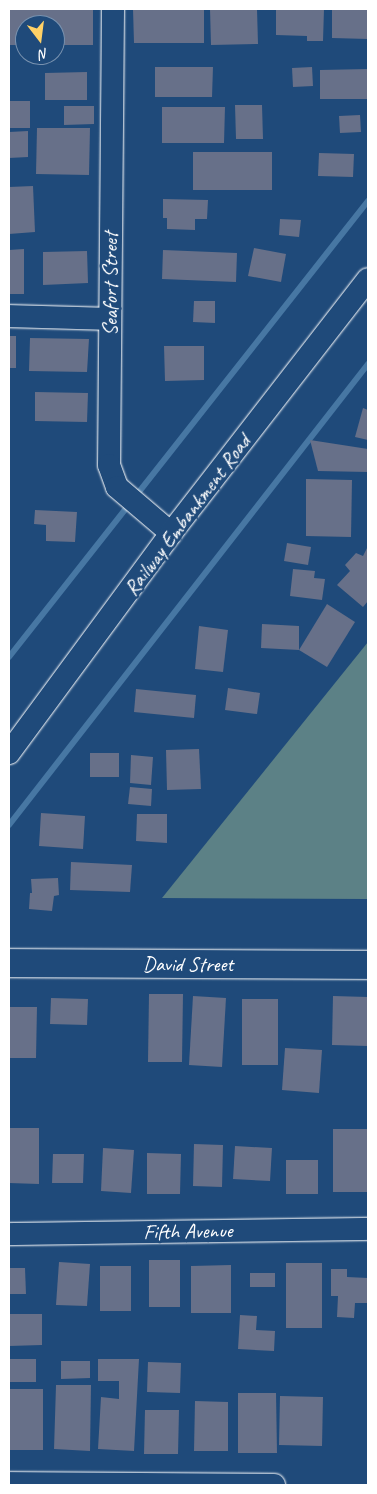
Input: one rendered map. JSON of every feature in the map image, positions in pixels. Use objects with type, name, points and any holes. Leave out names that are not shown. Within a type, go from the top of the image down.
[{"type":"street","name":"Seafort Street","points":[[113,9],[109,465],[117,487],[171,533]]},
{"type":"street","name":"Railway Embankment Road","points":[[9,753],[171,533],[359,307],[368,279]]},
{"type":"street","points":[[9,316],[110,319]]},
{"type":"street","name":"David Street","points":[[9,963],[368,965]]},
{"type":"street","name":"Fifth Avenue","points":[[9,1234],[368,1229]]},
{"type":"street","points":[[9,1483],[274,1485]]},
{"type":"green space","points":[[368,642],[368,899],[162,898]]},
{"type":"building","points":[[9,9],[93,9],[93,45],[65,45],[65,15],[15,15],[15,45],[9,45]]},
{"type":"building","points":[[133,9],[204,9],[204,43],[134,43]]},
{"type":"building","points":[[210,9],[257,9],[258,44],[211,45]]},
{"type":"building","points":[[276,9],[324,9],[323,41],[307,41],[307,36],[276,35]]},
{"type":"building","points":[[332,10],[368,10],[368,39],[332,38]]},
{"type":"building","points":[[155,67],[213,67],[212,97],[155,97]]},
{"type":"building","points":[[312,67],[313,86],[293,87],[292,68]]},
{"type":"building","points":[[368,69],[368,99],[320,99],[320,70]]},
{"type":"building","points":[[87,72],[87,100],[45,100],[45,73]]},
{"type":"building","points":[[9,101],[30,101],[30,128],[9,128]]},
{"type":"building","points":[[235,105],[262,105],[263,139],[236,139]]},
{"type":"building","points":[[64,106],[94,106],[94,124],[64,125]]},
{"type":"building","points":[[162,107],[225,107],[224,143],[162,143]]},
{"type":"building","points":[[360,115],[361,132],[340,133],[339,116]]},
{"type":"building","points":[[37,128],[90,128],[89,175],[36,174]]},
{"type":"building","points":[[28,131],[28,157],[9,158],[9,132]]},
{"type":"building","points":[[193,152],[272,152],[272,190],[193,190]]},
{"type":"building","points":[[319,153],[354,154],[353,177],[318,176]]},
{"type":"building","points":[[33,186],[35,232],[9,234],[9,187]]},
{"type":"building","points":[[163,199],[208,200],[207,219],[195,219],[195,230],[167,229],[167,218],[163,218]]},
{"type":"building","points":[[280,219],[301,220],[299,237],[279,235]]},
{"type":"building","points":[[254,248],[286,254],[281,282],[248,276]]},
{"type":"building","points":[[24,249],[24,294],[9,294],[9,250]]},
{"type":"building","points":[[163,250],[237,253],[236,282],[162,279]]},
{"type":"building","points":[[87,251],[88,283],[43,285],[43,252]]},
{"type":"building","points":[[194,301],[215,301],[215,323],[193,322]]},
{"type":"building","points":[[9,336],[16,336],[16,368],[9,368]]},
{"type":"building","points":[[30,338],[89,339],[87,372],[29,371]]},
{"type":"building","points":[[164,346],[204,346],[204,380],[165,381]]},
{"type":"building","points":[[35,392],[88,393],[87,422],[35,421]]},
{"type":"building","points":[[363,408],[368,410],[368,440],[355,437]]},
{"type":"building","points":[[310,440],[368,449],[368,472],[318,471]]},
{"type":"building","points":[[306,479],[352,480],[351,537],[306,536]]},
{"type":"building","points":[[35,510],[77,512],[75,542],[46,541],[46,525],[34,524]]},
{"type":"building","points":[[287,543],[311,547],[308,565],[284,561]]},
{"type":"building","points":[[368,546],[368,601],[363,607],[337,585],[350,571],[345,565],[356,553],[363,556]]},
{"type":"building","points":[[293,569],[315,571],[314,578],[325,579],[322,600],[290,596]]},
{"type":"building","points":[[327,604],[355,622],[327,667],[299,650]]},
{"type":"building","points":[[262,624],[299,626],[299,650],[261,648]]},
{"type":"building","points":[[199,626],[228,630],[223,672],[195,669]]},
{"type":"building","points":[[228,688],[260,693],[257,714],[225,710]]},
{"type":"building","points":[[136,689],[196,695],[194,718],[134,712]]},
{"type":"building","points":[[199,749],[201,789],[167,790],[166,750]]},
{"type":"building","points":[[90,753],[119,753],[119,777],[90,777]]},
{"type":"building","points":[[131,755],[153,757],[151,785],[130,783]]},
{"type":"building","points":[[130,787],[152,789],[151,806],[128,804]]},
{"type":"building","points":[[41,813],[85,816],[83,849],[39,846]]},
{"type":"building","points":[[137,814],[167,814],[167,843],[136,841]]},
{"type":"building","points":[[71,862],[132,865],[130,892],[70,890]]},
{"type":"building","points":[[58,878],[59,895],[54,896],[52,911],[29,909],[30,893],[32,893],[31,879]]},
{"type":"building","points":[[149,994],[183,994],[182,1062],[148,1062]]},
{"type":"building","points":[[193,996],[226,998],[222,1067],[189,1065]]},
{"type":"building","points":[[333,996],[368,997],[368,1046],[332,1045]]},
{"type":"building","points":[[51,998],[88,999],[87,1025],[50,1024]]},
{"type":"building","points":[[242,999],[278,999],[278,1065],[242,1065]]},
{"type":"building","points":[[9,1007],[37,1007],[36,1058],[9,1058]]},
{"type":"building","points":[[285,1048],[322,1050],[319,1093],[282,1090]]},
{"type":"building","points":[[9,1128],[39,1128],[39,1184],[9,1183]]},
{"type":"building","points":[[333,1129],[368,1129],[368,1192],[333,1192]]},
{"type":"building","points":[[194,1144],[223,1145],[222,1187],[193,1186]]},
{"type":"building","points":[[235,1146],[272,1148],[270,1181],[233,1179]]},
{"type":"building","points":[[103,1148],[134,1150],[131,1193],[101,1191]]},
{"type":"building","points":[[147,1153],[181,1154],[180,1194],[147,1194]]},
{"type":"building","points":[[53,1154],[84,1154],[83,1183],[52,1183]]},
{"type":"building","points":[[286,1160],[318,1160],[318,1194],[286,1194]]},
{"type":"building","points":[[149,1260],[180,1260],[180,1307],[149,1307]]},
{"type":"building","points":[[59,1262],[90,1264],[87,1306],[56,1305]]},
{"type":"building","points":[[286,1263],[322,1263],[322,1328],[286,1328]]},
{"type":"building","points":[[231,1265],[231,1313],[191,1313],[191,1266]]},
{"type":"building","points":[[100,1266],[131,1266],[131,1311],[100,1311]]},
{"type":"building","points":[[9,1268],[25,1268],[26,1294],[9,1294]]},
{"type":"building","points":[[331,1269],[347,1269],[347,1277],[368,1278],[367,1303],[355,1303],[354,1318],[337,1317],[338,1296],[331,1296]]},
{"type":"building","points":[[250,1273],[275,1273],[275,1287],[250,1287]]},
{"type":"building","points":[[9,1314],[42,1314],[42,1345],[9,1346]]},
{"type":"building","points":[[240,1315],[257,1316],[256,1330],[275,1331],[274,1351],[238,1349]]},
{"type":"building","points":[[9,1359],[36,1359],[36,1382],[9,1382]]},
{"type":"building","points":[[98,1359],[139,1359],[134,1451],[98,1449],[101,1397],[119,1399],[119,1381],[98,1381]]},
{"type":"building","points":[[61,1361],[90,1361],[90,1378],[61,1379]]},
{"type":"building","points":[[148,1362],[181,1363],[180,1393],[147,1392]]},
{"type":"building","points":[[56,1385],[91,1385],[90,1451],[54,1449]]},
{"type":"building","points":[[9,1389],[43,1389],[43,1450],[9,1450]]},
{"type":"building","points":[[238,1393],[276,1393],[277,1453],[238,1453]]},
{"type":"building","points":[[280,1396],[323,1397],[322,1446],[279,1445]]},
{"type":"building","points":[[195,1401],[228,1402],[228,1451],[194,1451]]},
{"type":"building","points":[[145,1410],[179,1410],[178,1454],[144,1454]]},
{"type":"waterway","points":[[9,657],[368,201]]},
{"type":"waterway","points":[[9,825],[368,364]]}]
